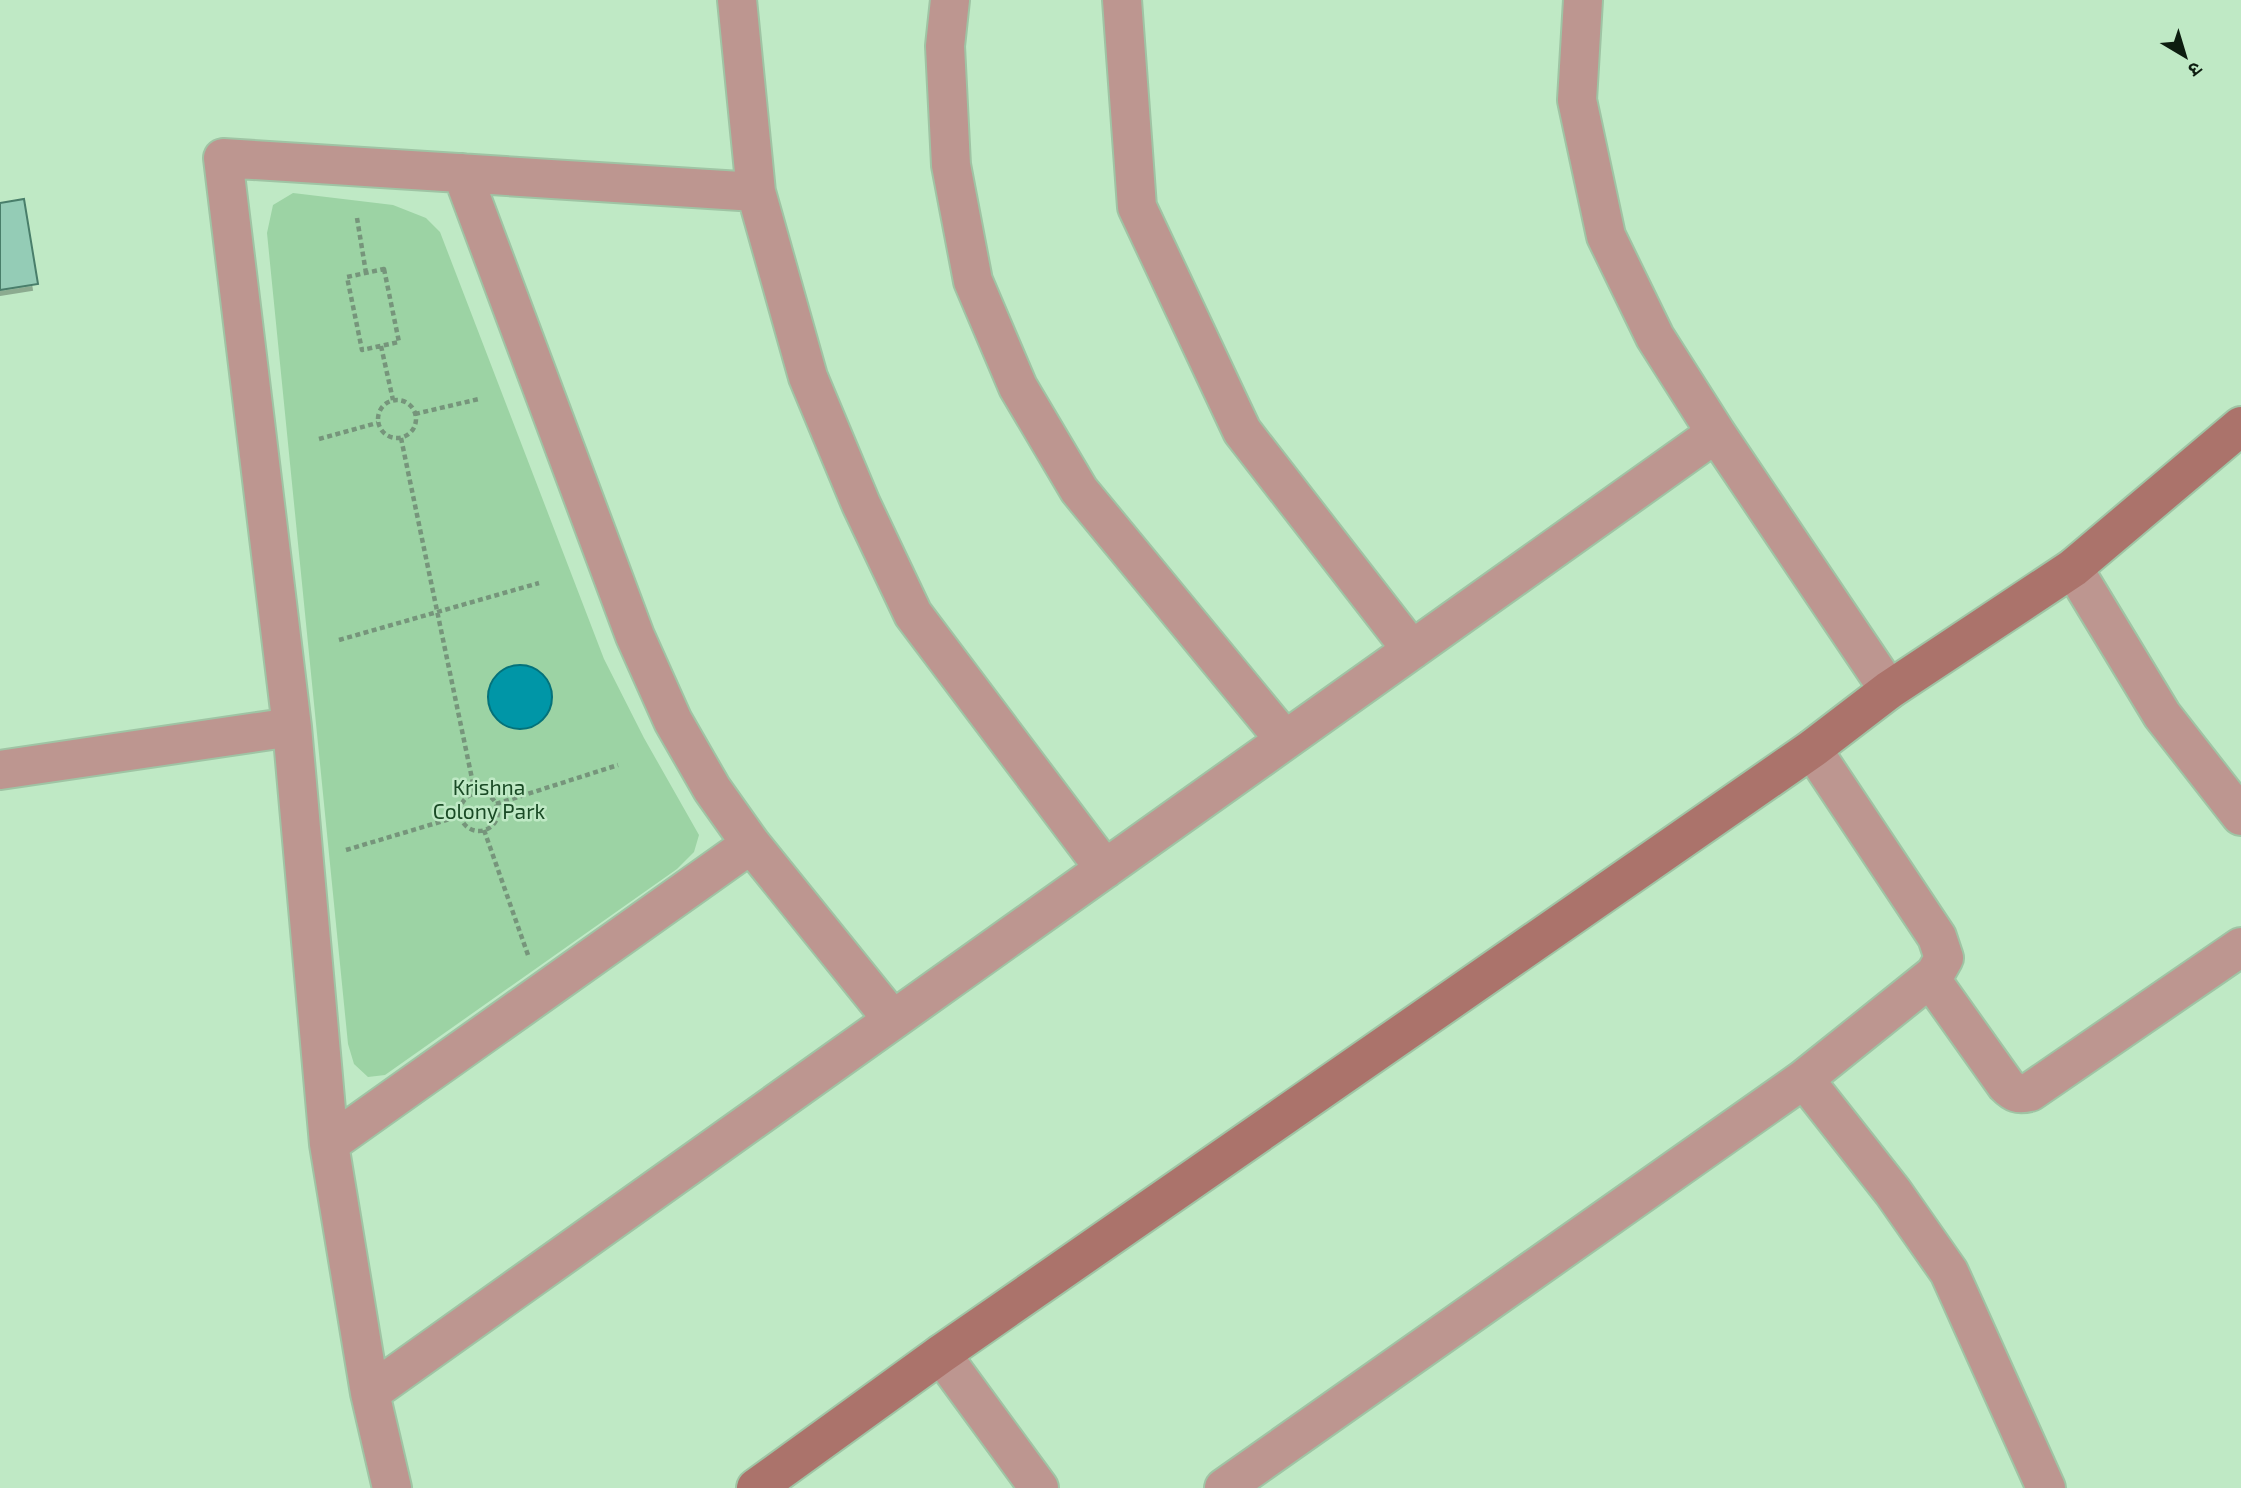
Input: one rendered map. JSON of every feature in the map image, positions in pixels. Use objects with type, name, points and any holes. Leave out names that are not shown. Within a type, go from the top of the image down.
[{"type":"street","points":[[737,0],[756,192],[808,377],[861,504],[913,614],[1105,869]]},
{"type":"street","points":[[950,0],[944,46],[951,165],[973,281],[1018,387],[1079,489],[1285,740]]},
{"type":"street","points":[[1122,0],[1137,207],[1242,431],[1412,650]]},
{"type":"street","points":[[1583,0],[1577,100],[1606,236],[1655,337],[1716,433],[1889,690]]},
{"type":"street","points":[[392,1488],[370,1393],[329,1144],[292,727],[223,158],[756,192]]},
{"type":"street","points":[[462,173],[635,636],[673,721],[712,789],[751,844],[893,1020]]},
{"type":"street","points":[[756,1488],[941,1354],[1812,749],[1889,690],[2073,568],[2241,426]]},
{"type":"street","points":[[370,1393],[1716,433]]},
{"type":"street","points":[[2073,568],[2162,715],[2241,816]]},
{"type":"street","points":[[0,770],[292,727]]},
{"type":"street","points":[[1224,1488],[1804,1079],[1935,974],[1944,958],[1937,937],[1812,749]]},
{"type":"street","points":[[329,1144],[751,844]]},
{"type":"street","points":[[1930,978],[2006,1085],[2013,1093],[2021,1094],[2030,1092],[2241,947]]},
{"type":"street","points":[[1804,1079],[1893,1192],[1949,1272],[2046,1488]]},
{"type":"street","points":[[941,1354],[1039,1488]]},
{"type":"path","points":[[357,218],[366,273]]},
{"type":"path","points":[[384,269],[399,342],[362,350],[347,277],[366,273],[384,269]]},
{"type":"path","points":[[381,346],[393,400]]},
{"type":"path","points":[[415,414],[479,399]]},
{"type":"path","points":[[393,400],[406,401],[415,414],[412,430],[401,438],[384,434],[377,423],[382,405],[393,400]]},
{"type":"path","points":[[319,439],[377,423]]},
{"type":"path","points":[[401,438],[475,793]]},
{"type":"path","points":[[340,640],[539,583]]},
{"type":"path","points":[[496,804],[618,765]]},
{"type":"path","points":[[475,793],[488,795],[498,811],[494,823],[478,831],[466,827],[460,816],[464,799],[475,793]]},
{"type":"path","points":[[346,850],[460,816]]},
{"type":"path","points":[[484,830],[528,955]]},
{"type":"green space","name":"Krishna Colony Park","points":[[293,193],[393,205],[426,218],[440,232],[604,659],[644,738],[699,835],[694,852],[677,869],[385,1075],[368,1077],[354,1064],[348,1044],[267,233],[273,205]]},
{"type":"water","points":[[520,665],[538,671],[546,679],[552,697],[546,715],[538,723],[520,729],[502,723],[494,715],[488,697],[494,679],[502,671]]},
{"type":"building","points":[[24,199],[38,284],[0,290],[0,203]]}]
